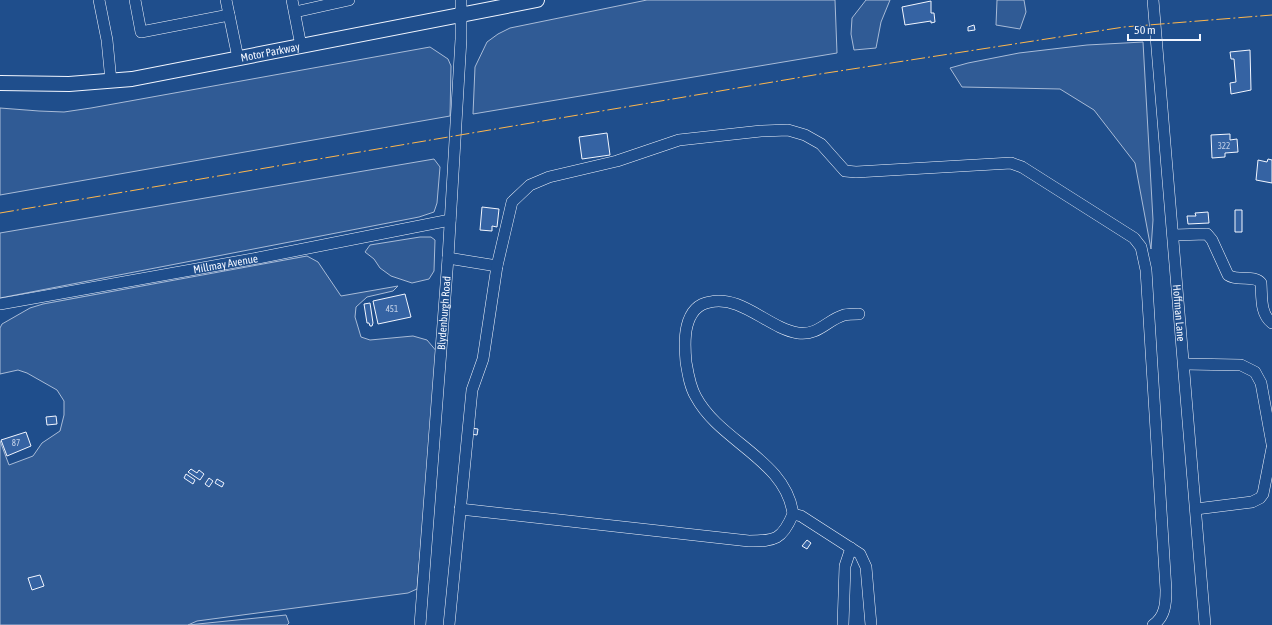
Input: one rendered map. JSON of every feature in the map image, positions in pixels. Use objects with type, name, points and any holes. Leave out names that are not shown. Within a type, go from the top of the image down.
[{"type":"main road","name":"Motor Parkway","points":[[0,83],[69,84],[111,81],[538,0]]},
{"type":"street","points":[[98,0],[107,40],[111,81]]},
{"type":"street","points":[[135,0],[141,32],[229,15]]},
{"type":"street","points":[[226,0],[238,58]]},
{"type":"street","points":[[292,0],[300,46]]},
{"type":"street","points":[[295,12],[349,0]]},
{"type":"street","name":"Blydenburgh Road","points":[[420,625],[448,258],[461,0]]},
{"type":"street","name":"Hoffman Lane","points":[[1153,0],[1205,625]]},
{"type":"street","points":[[449,625],[472,390],[483,359],[497,266],[512,202],[530,185],[549,177],[617,161],[679,140],[760,131],[788,130],[805,135],[821,144],[845,171],[856,172],[1011,163],[1022,167],[1134,238],[1141,247],[1144,258],[1166,590],[1166,605],[1162,616],[1153,625]]},
{"type":"street","name":"Millmay Avenue","points":[[0,304],[258,258],[450,220]]},
{"type":"street","points":[[1173,235],[1207,234],[1212,240],[1228,275],[1239,280],[1254,278],[1261,284],[1264,312],[1266,318],[1272,323]]},
{"type":"street","points":[[448,258],[497,266]]},
{"type":"street","points":[[460,509],[749,541],[770,541],[786,530],[793,514],[791,500],[782,485],[756,457],[715,422],[696,398],[688,377],[685,350],[686,330],[690,316],[699,306],[710,302],[723,301],[736,304],[782,328],[798,333],[814,332],[845,315],[859,314]]},
{"type":"street","points":[[1184,364],[1241,365],[1255,372],[1261,383],[1272,444]]},
{"type":"street","points":[[1196,509],[1252,502],[1260,498],[1263,494],[1272,448]]},
{"type":"street","points":[[793,514],[802,516],[860,554],[866,567],[871,625]]},
{"type":"street","points":[[842,625],[845,566],[851,548]]},
{"type":"shaded area","points":[[647,0],[835,0],[837,53],[473,114],[475,67],[487,42],[498,34],[510,28]]},
{"type":"shaded area","points":[[866,0],[890,0],[881,22],[876,48],[854,50],[851,34],[852,18]]},
{"type":"shaded area","points":[[997,0],[1024,0],[1026,12],[1020,29],[996,25]]},
{"type":"shaded area","points":[[1143,42],[1153,220],[1151,249],[1135,163],[1094,110],[1060,89],[962,87],[950,68],[1019,53],[1087,45]]},
{"type":"shaded area","points":[[430,47],[448,59],[451,66],[450,116],[0,195],[0,108],[64,112]]},
{"type":"shaded area","points":[[434,159],[440,167],[437,203],[434,212],[419,217],[0,298],[0,233]]},
{"type":"shaded area","points":[[420,237],[431,237],[435,240],[434,271],[429,279],[412,283],[391,276],[380,268],[374,259],[365,252],[370,245]]},
{"type":"shaded area","points":[[307,256],[318,262],[341,296],[398,286],[393,291],[367,297],[356,307],[355,317],[361,337],[370,340],[413,336],[427,340],[438,353],[417,589],[408,593],[197,621],[188,625],[0,625],[0,441],[9,465],[33,456],[42,443],[60,431],[64,415],[64,401],[57,390],[27,373],[18,370],[0,374],[0,328],[2,324],[30,308],[43,304]]},
{"type":"shaded area","points":[[286,615],[289,623],[287,625],[188,625]]},
{"type":"building","points":[[931,1],[931,13],[934,13],[935,22],[931,23],[931,21],[905,25],[902,7]]},
{"type":"building","points":[[974,25],[975,30],[968,31],[968,27]]},
{"type":"building","points":[[1250,50],[1251,90],[1231,94],[1230,83],[1236,82],[1234,59],[1231,59],[1230,52]]},
{"type":"building","points":[[607,133],[610,155],[582,159],[579,137]]},
{"type":"building","points":[[1230,134],[1230,140],[1237,139],[1238,152],[1225,153],[1225,157],[1212,158],[1211,135]]},
{"type":"building","points":[[1268,159],[1272,160],[1272,183],[1256,180],[1258,160],[1267,162]]},
{"type":"building","points":[[482,207],[499,209],[497,227],[492,226],[492,231],[480,230]]},
{"type":"building","points":[[1235,210],[1242,210],[1242,232],[1235,232]]},
{"type":"building","points":[[1208,212],[1209,223],[1188,224],[1187,216],[1196,216],[1195,213]]},
{"type":"building","points":[[405,294],[411,317],[378,324],[373,301]]},
{"type":"building","points":[[370,303],[373,323],[372,326],[367,323],[364,304]]},
{"type":"building","points":[[56,416],[57,424],[47,425],[46,417]]},
{"type":"building","points":[[471,428],[478,429],[477,435],[471,434]]},
{"type":"building","points":[[26,432],[31,446],[7,456],[1,440]]},
{"type":"building","points":[[191,469],[197,473],[199,470],[204,474],[200,480],[188,472]]},
{"type":"building","points":[[186,474],[195,480],[193,484],[184,478]]},
{"type":"building","points":[[209,478],[213,481],[209,487],[205,484]]},
{"type":"building","points":[[217,479],[224,483],[222,487],[215,483]]},
{"type":"building","points":[[807,540],[811,543],[807,549],[802,546]]},
{"type":"building","points":[[40,575],[44,586],[32,590],[28,578]]},
{"type":"power","points":[[0,213],[820,74],[1124,27],[1272,15]]}]
